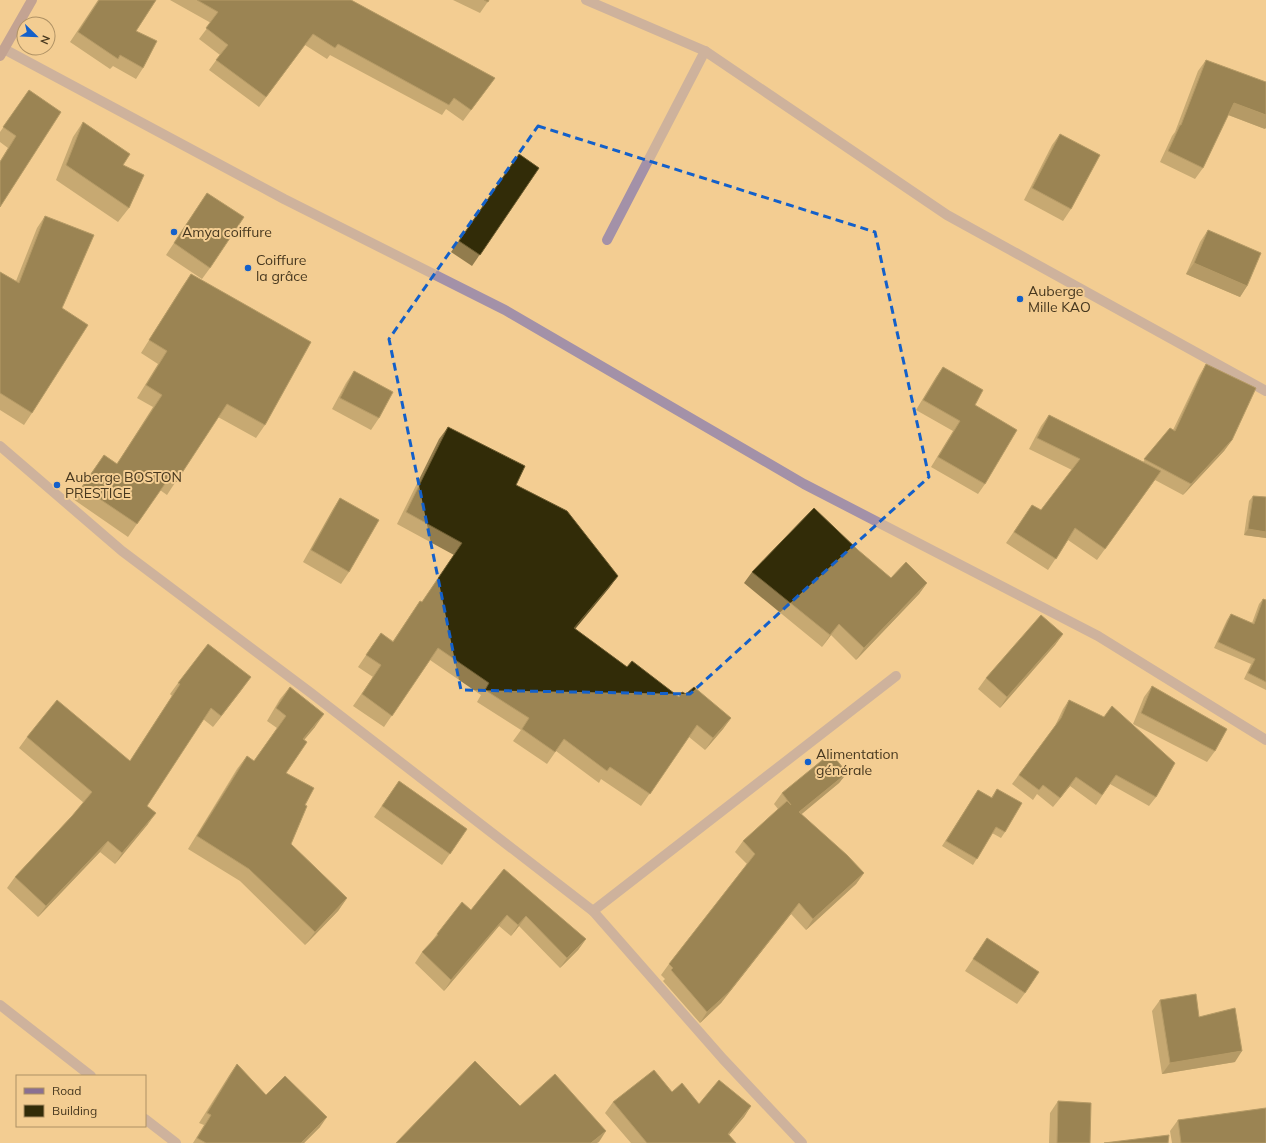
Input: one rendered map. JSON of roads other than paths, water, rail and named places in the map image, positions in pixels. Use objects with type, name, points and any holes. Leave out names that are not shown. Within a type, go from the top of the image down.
[{"type":"main road","points":[[2,52],[32,0]]},
{"type":"street","points":[[586,0],[705,51],[947,216],[1266,391]]},
{"type":"street","points":[[607,240],[705,51]]},
{"type":"street","points":[[2,52],[284,199],[505,310],[804,484],[1098,636],[1266,740]]},
{"type":"street","points":[[0,446],[122,551],[311,693],[593,911],[723,1059],[802,1143]]},
{"type":"street","points":[[593,911],[896,676]]},
{"type":"street","points":[[0,1005],[89,1075]]},
{"type":"street","points":[[146,1120],[176,1143]]},
{"type":"place","name":"Amya coiffure","points":[[174,232]]},
{"type":"place","name":"Coiffure la grâce","points":[[248,268]]},
{"type":"place","name":"Auberge Mille KAO","points":[[1020,299]]},
{"type":"place","name":"Auberge BOSTON PRESTIGE","points":[[57,485]]},
{"type":"place","name":"Alimentation générale","points":[[808,762]]}]
